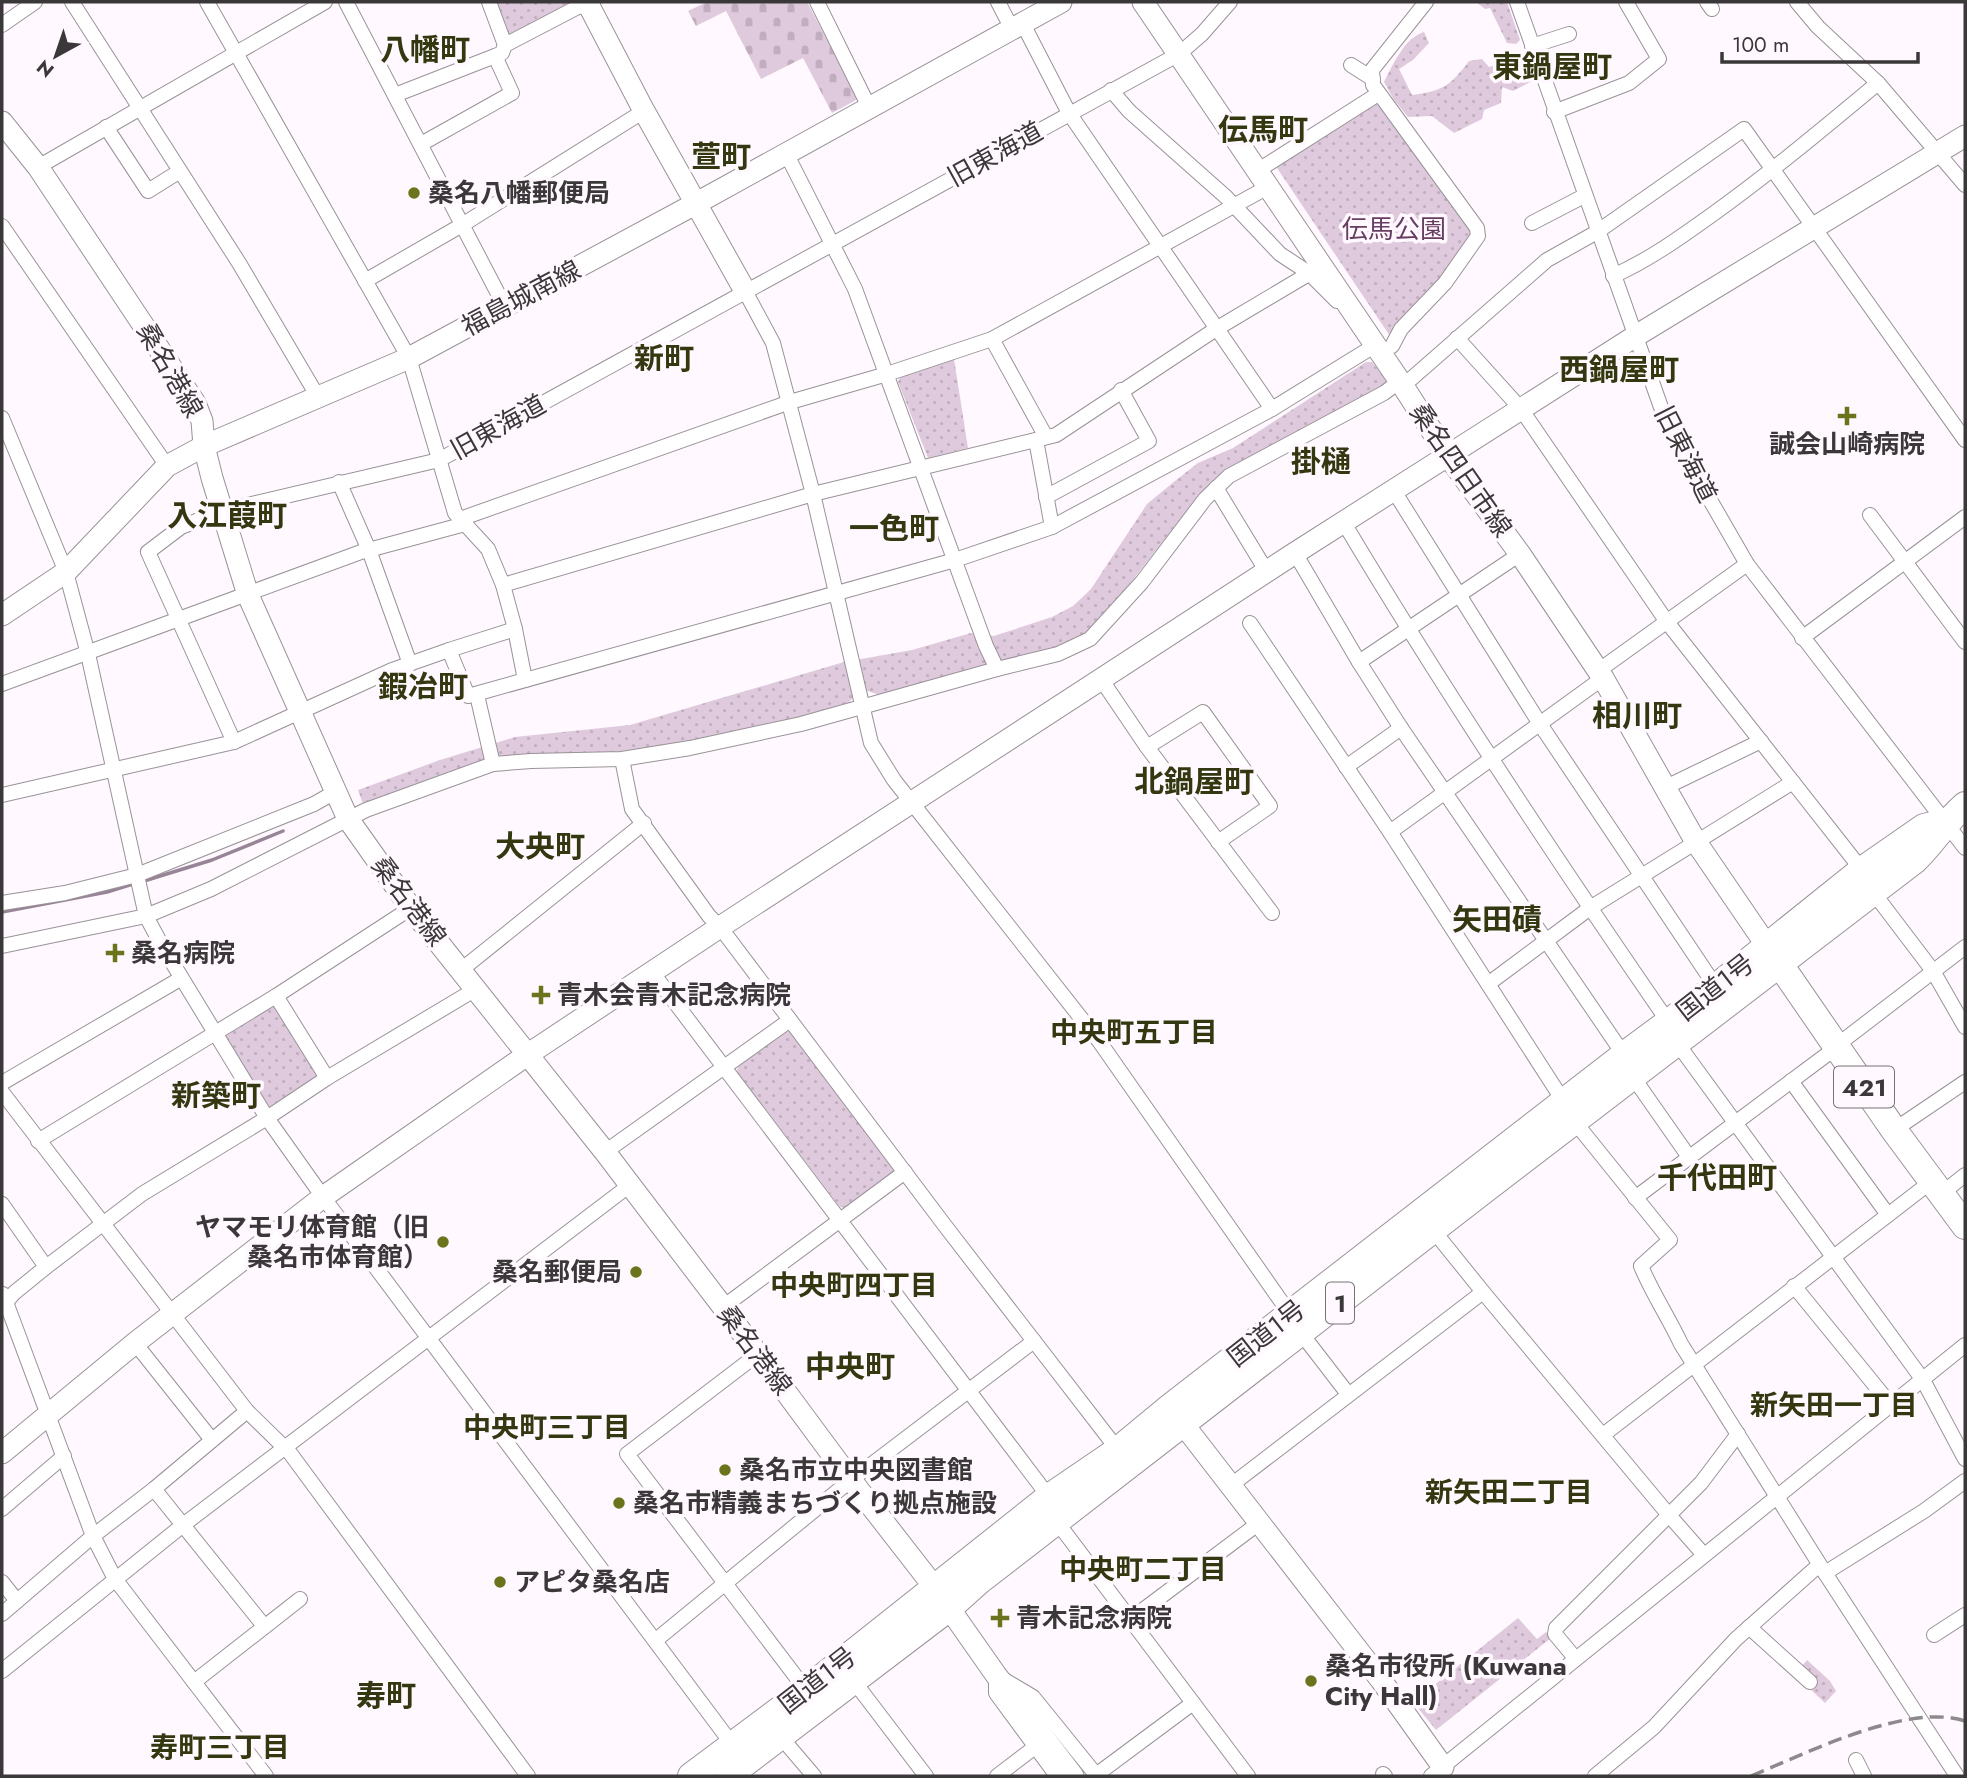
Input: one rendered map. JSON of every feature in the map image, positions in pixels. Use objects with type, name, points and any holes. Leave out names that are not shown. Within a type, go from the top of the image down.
[{"type":"highway","name":"国道1号","points":[[728,1776],[853,1680],[942,1598],[1053,1509],[1868,881],[1914,861],[1955,814]]},
{"type":"highway","name":"国道1号","points":[[1673,1033],[1716,987],[1773,955]]},
{"type":"highway","name":"421","points":[[1773,955],[1894,1130],[1965,1226]]},
{"type":"highway","name":"国道1号","points":[[1296,1323],[1433,1230],[1569,1112]]},
{"type":"highway","name":"国道1号","points":[[1053,1509],[1118,1450],[1176,1416]]},
{"type":"highway","name":"国道1号","points":[[691,1776],[806,1689],[942,1598]]},
{"type":"main road","points":[[590,2],[644,111],[745,291]]},
{"type":"main road","name":"福島城南線","points":[[2,615],[66,572],[167,466],[204,446],[409,358],[1061,2]]},
{"type":"main road","name":"桑名四日市線","points":[[1143,2],[1263,179],[1315,269],[1360,324],[1383,346],[1402,384],[1448,456],[1520,554],[1600,674],[1696,842],[1773,955]]},
{"type":"main road","name":"桑名港線","points":[[2,122],[38,167],[195,403],[202,421],[204,446],[248,595],[348,818],[411,908],[605,1152],[942,1598],[996,1675],[1034,1737],[1073,1776]]},
{"type":"main road","points":[[2,1453],[135,1343],[323,1197],[527,1055],[1295,553],[1634,337],[1965,136]]},
{"type":"main road","points":[[1176,1416],[1387,1689],[1437,1772]]},
{"type":"street","points":[[2,24],[35,2]]},
{"type":"street","points":[[72,2],[274,320],[318,397]]},
{"type":"street","points":[[207,2],[409,358],[439,460],[222,511],[181,527],[148,552],[234,741]]},
{"type":"street","points":[[38,167],[325,2]]},
{"type":"street","points":[[346,2],[505,307]]},
{"type":"street","points":[[421,144],[512,93],[489,2]]},
{"type":"street","points":[[395,94],[500,50],[590,2]]},
{"type":"street","points":[[817,2],[869,107]]},
{"type":"street","points":[[998,2],[1017,27],[1069,113],[1272,409]]},
{"type":"street","name":"旧東海道","points":[[526,680],[503,585],[488,549],[455,513],[439,460],[1179,54],[1202,34],[1230,2]]},
{"type":"street","name":"旧東海道","points":[[1517,2],[1668,428],[1747,564],[1802,638],[1955,814],[1965,848]]},
{"type":"street","points":[[1554,112],[1629,83],[1659,59],[1626,2]]},
{"type":"street","points":[[1797,2],[1818,27],[1878,83],[1965,186]]},
{"type":"street","points":[[449,650],[468,696],[477,695],[836,592],[955,561],[1052,527],[1383,346],[1445,284],[1478,236],[1477,228],[1378,94],[1373,79],[1372,70],[1423,3]]},
{"type":"street","points":[[1532,46],[1569,34]]},
{"type":"street","points":[[1351,65],[1373,79]]},
{"type":"street","points":[[1613,276],[1637,265],[1678,239],[1773,171],[1878,83]]},
{"type":"street","points":[[1111,90],[1129,111],[1235,207],[1280,254],[1315,269]]},
{"type":"street","points":[[2,684],[369,550],[463,522],[790,402],[887,374],[992,339],[1235,207],[1263,179],[1378,94]]},
{"type":"street","points":[[365,281],[462,225],[644,111]]},
{"type":"street","points":[[106,127],[149,191],[180,171]]},
{"type":"street","points":[[2,946],[146,916],[211,889],[348,818],[493,764],[622,759],[753,736],[1058,654],[1090,639],[1142,582],[1216,488],[1229,476],[1402,384],[1546,260],[1597,232],[1744,129],[1965,440]]},
{"type":"street","points":[[786,153],[855,289],[986,646],[997,669]]},
{"type":"street","points":[[1532,223],[1584,196]]},
{"type":"street","points":[[2,226],[167,466]]},
{"type":"street","points":[[503,585],[813,494],[1056,435],[1216,328],[1315,269]]},
{"type":"street","points":[[745,291],[773,343],[790,402],[871,743],[894,780],[1099,1041],[1348,1394]]},
{"type":"street","points":[[1457,338],[1521,409],[1667,622],[1762,741],[1933,971],[1965,1027]]},
{"type":"street","points":[[992,339],[1041,439],[1046,497],[1052,527]]},
{"type":"street","points":[[1046,497],[1149,441],[1121,390]]},
{"type":"street","points":[[2,418],[66,572],[88,654],[146,916],[180,979],[267,1118],[323,1197],[732,1744]]},
{"type":"street","points":[[340,482],[369,550],[410,664]]},
{"type":"street","points":[[1216,488],[1267,572]]},
{"type":"street","points":[[1394,491],[1540,724],[1716,987]]},
{"type":"street","points":[[1870,515],[1965,642]]},
{"type":"street","points":[[1802,638],[1965,517]]},
{"type":"street","points":[[1344,523],[1407,629],[1673,1033],[1923,1380],[1965,1459]]},
{"type":"street","points":[[1295,553],[1401,728],[1689,1157]]},
{"type":"street","points":[[1359,662],[1520,554]]},
{"type":"street","points":[[1390,832],[1540,724],[1667,622],[1747,564]]},
{"type":"street","points":[[1250,623],[1390,832],[1569,1112],[1670,1240],[1641,1266],[1647,1282],[1693,1364],[1777,1498],[1957,1776]]},
{"type":"street","points":[[2,795],[234,741],[410,664],[515,628]]},
{"type":"street","points":[[1101,679],[1147,747],[1272,913]]},
{"type":"street","points":[[477,695],[493,764]]},
{"type":"street","points":[[1147,747],[1203,712],[1270,806],[1218,842]]},
{"type":"street","points":[[1346,767],[1401,728]]},
{"type":"street","points":[[1664,788],[1762,741]]},
{"type":"street","points":[[622,759],[632,808],[709,916],[1118,1450]]},
{"type":"street","points":[[1488,984],[1590,908],[1793,782]]},
{"type":"street","points":[[2,904],[65,893],[136,875],[314,804],[335,792]]},
{"type":"street","points":[[461,970],[644,823]]},
{"type":"street","points":[[37,1141],[276,996],[411,908]]},
{"type":"street","points":[[1635,1198],[1933,971],[1963,953]]},
{"type":"street","points":[[652,972],[968,1391],[1131,1619],[1248,1776]]},
{"type":"street","points":[[2,1083],[180,979]]},
{"type":"street","points":[[266,1776],[115,1579],[93,1536],[4,1300],[142,1194],[267,1118],[327,1077],[476,989]]},
{"type":"street","points":[[276,996],[327,1077]]},
{"type":"street","points":[[605,1152],[790,1020]]},
{"type":"street","points":[[1791,1081],[1888,1215]]},
{"type":"street","points":[[1894,1130],[1965,1082]]},
{"type":"street","points":[[4,1100],[247,1411],[290,1453],[528,1776]]},
{"type":"street","points":[[723,1307],[905,1172]]},
{"type":"street","points":[[1603,1435],[1888,1215],[1965,1175]]},
{"type":"street","points":[[2,1671],[183,1525],[630,1185]]},
{"type":"street","points":[[2,1205],[46,1267]]},
{"type":"street","points":[[1433,1230],[1704,1555]]},
{"type":"street","points":[[1794,1286],[1891,1405]]},
{"type":"street","points":[[1230,1486],[1483,1292]]},
{"type":"street","points":[[656,1640],[851,1480],[1034,1341]]},
{"type":"street","points":[[135,1343],[212,1440]]},
{"type":"street","points":[[1437,1772],[1965,1345]]},
{"type":"street","points":[[758,1354],[627,1454],[806,1689]]},
{"type":"street","points":[[2,1614],[247,1411]]},
{"type":"street","points":[[1575,1658],[1555,1634],[1556,1628],[1701,1483],[1738,1434]]},
{"type":"street","points":[[2,1509],[64,1456]]},
{"type":"street","points":[[1595,1776],[1654,1727],[1749,1627],[1822,1569],[1924,1511],[1965,1481]]},
{"type":"street","points":[[154,1489],[264,1626]]},
{"type":"street","points":[[1131,1619],[1259,1523]]},
{"type":"street","points":[[2,1582],[17,1601]]},
{"type":"street","points":[[194,1682],[300,1599]]},
{"type":"street","points":[[1934,1635],[1965,1615]]},
{"type":"street","points":[[1749,1627],[1810,1682]]},
{"type":"street","points":[[996,1675],[1033,1697],[1096,1776],[1193,1703]]},
{"type":"street","points":[[853,1680],[926,1776]]},
{"type":"street","points":[[780,1736],[814,1776]]},
{"type":"street","points":[[997,1776],[1034,1737],[1057,1776]]},
{"type":"street","points":[[1856,1760],[1864,1776]]},
{"type":"green space","points":[[496,2],[576,2],[509,36]]},
{"type":"green space","points":[[707,2],[807,2],[858,99],[832,113],[803,58],[761,79],[726,11],[696,26],[688,11]]},
{"type":"green space","points":[[1476,2],[1507,2],[1520,40],[1516,44],[1507,43],[1490,8],[1485,9]]},
{"type":"green space","points":[[1424,32],[1429,43],[1413,60],[1399,69],[1412,95],[1431,92],[1445,86],[1469,61],[1482,59],[1489,67],[1523,57],[1534,80],[1513,91],[1502,87],[1501,103],[1484,110],[1482,119],[1454,133],[1432,116],[1408,117],[1384,82],[1405,46]]},
{"type":"green space","name":"伝馬公園","points":[[1378,102],[1474,233],[1435,288],[1390,336],[1275,165]]},
{"type":"green space","points":[[954,359],[968,448],[928,458],[898,382],[900,377]]},
{"type":"green space","points":[[1366,362],[1372,362],[1388,382],[1296,436],[1221,474],[1195,500],[1104,617],[1088,634],[1070,644],[879,695],[868,691],[854,696],[846,706],[678,746],[613,752],[500,756],[363,804],[358,790],[440,760],[515,737],[630,725],[844,662],[912,650],[971,633],[994,636],[1052,617],[1073,606],[1091,589],[1147,504],[1175,481],[1198,463],[1233,448]]},
{"type":"green space","points":[[276,1004],[320,1075],[267,1108],[223,1036]]},
{"type":"green space","points":[[785,1030],[791,1032],[894,1168],[893,1173],[846,1208],[840,1207],[737,1072],[738,1065]]},
{"type":"green space","points":[[1518,1618],[1537,1639],[1546,1632],[1551,1638],[1436,1730],[1413,1702]]},
{"type":"green space","points":[[1807,1660],[1830,1681],[1836,1691],[1825,1703],[1809,1688],[1817,1680],[1802,1666]]},
{"type":"waterway","points":[[144,881],[212,860],[283,831]]},
{"type":"waterway","points":[[2,912],[107,892],[136,883]]},
{"type":"railway","points":[[1751,1776],[1827,1744],[1886,1724],[1915,1718],[1941,1717],[1965,1721]]},
{"type":"place","name":"桑名八幡郵便局","points":[[414,193]]},
{"type":"place","name":"誠会山崎病院","points":[[1847,416]]},
{"type":"place","name":"桑名病院","points":[[115,953]]},
{"type":"place","name":"青木会青木記念病院","points":[[541,995]]},
{"type":"place","name":"ヤマモリ体育館（旧 桑名市体育館）","points":[[443,1242]]},
{"type":"place","name":"桑名郵便局","points":[[636,1272]]},
{"type":"place","name":"桑名市立中央図書館","points":[[725,1470]]},
{"type":"place","name":"桑名市精義まちづくり拠点施設","points":[[619,1503]]},
{"type":"place","name":"アピタ桑名店","points":[[500,1582]]},
{"type":"place","name":"青木記念病院","points":[[1000,1618]]},
{"type":"place","name":"桑名市役所 (Kuwana City Hall)","points":[[1311,1681]]},
{"type":"district","name":"八幡町","points":[[425,49]]},
{"type":"district","name":"東鍋屋町","points":[[1552,66]]},
{"type":"district","name":"伝馬町","points":[[1263,129]]},
{"type":"district","name":"萱町","points":[[721,156]]},
{"type":"district","name":"新町","points":[[664,358]]},
{"type":"district","name":"西鍋屋町","points":[[1619,369]]},
{"type":"district","name":"掛樋","points":[[1321,461]]},
{"type":"district","name":"入江葭町","points":[[227,515]]},
{"type":"district","name":"一色町","points":[[894,528]]},
{"type":"district","name":"鍜冶町","points":[[423,686]]},
{"type":"district","name":"相川町","points":[[1637,715]]},
{"type":"district","name":"北鍋屋町","points":[[1194,781]]},
{"type":"district","name":"大央町","points":[[540,846]]},
{"type":"district","name":"矢田磧","points":[[1497,919]]},
{"type":"district","name":"中央町五丁目","points":[[1134,1032]]},
{"type":"district","name":"新築町","points":[[216,1095]]},
{"type":"district","name":"千代田町","points":[[1717,1177]]},
{"type":"district","name":"中央町四丁目","points":[[854,1285]]},
{"type":"district","name":"中央町","points":[[850,1366]]},
{"type":"district","name":"新矢田一丁目","points":[[1834,1405]]},
{"type":"district","name":"中央町三丁目","points":[[547,1427]]},
{"type":"district","name":"新矢田二丁目","points":[[1509,1492]]},
{"type":"district","name":"中央町二丁目","points":[[1143,1569]]},
{"type":"district","name":"寿町","points":[[386,1695]]},
{"type":"district","name":"寿町三丁目","points":[[220,1747]]}]
